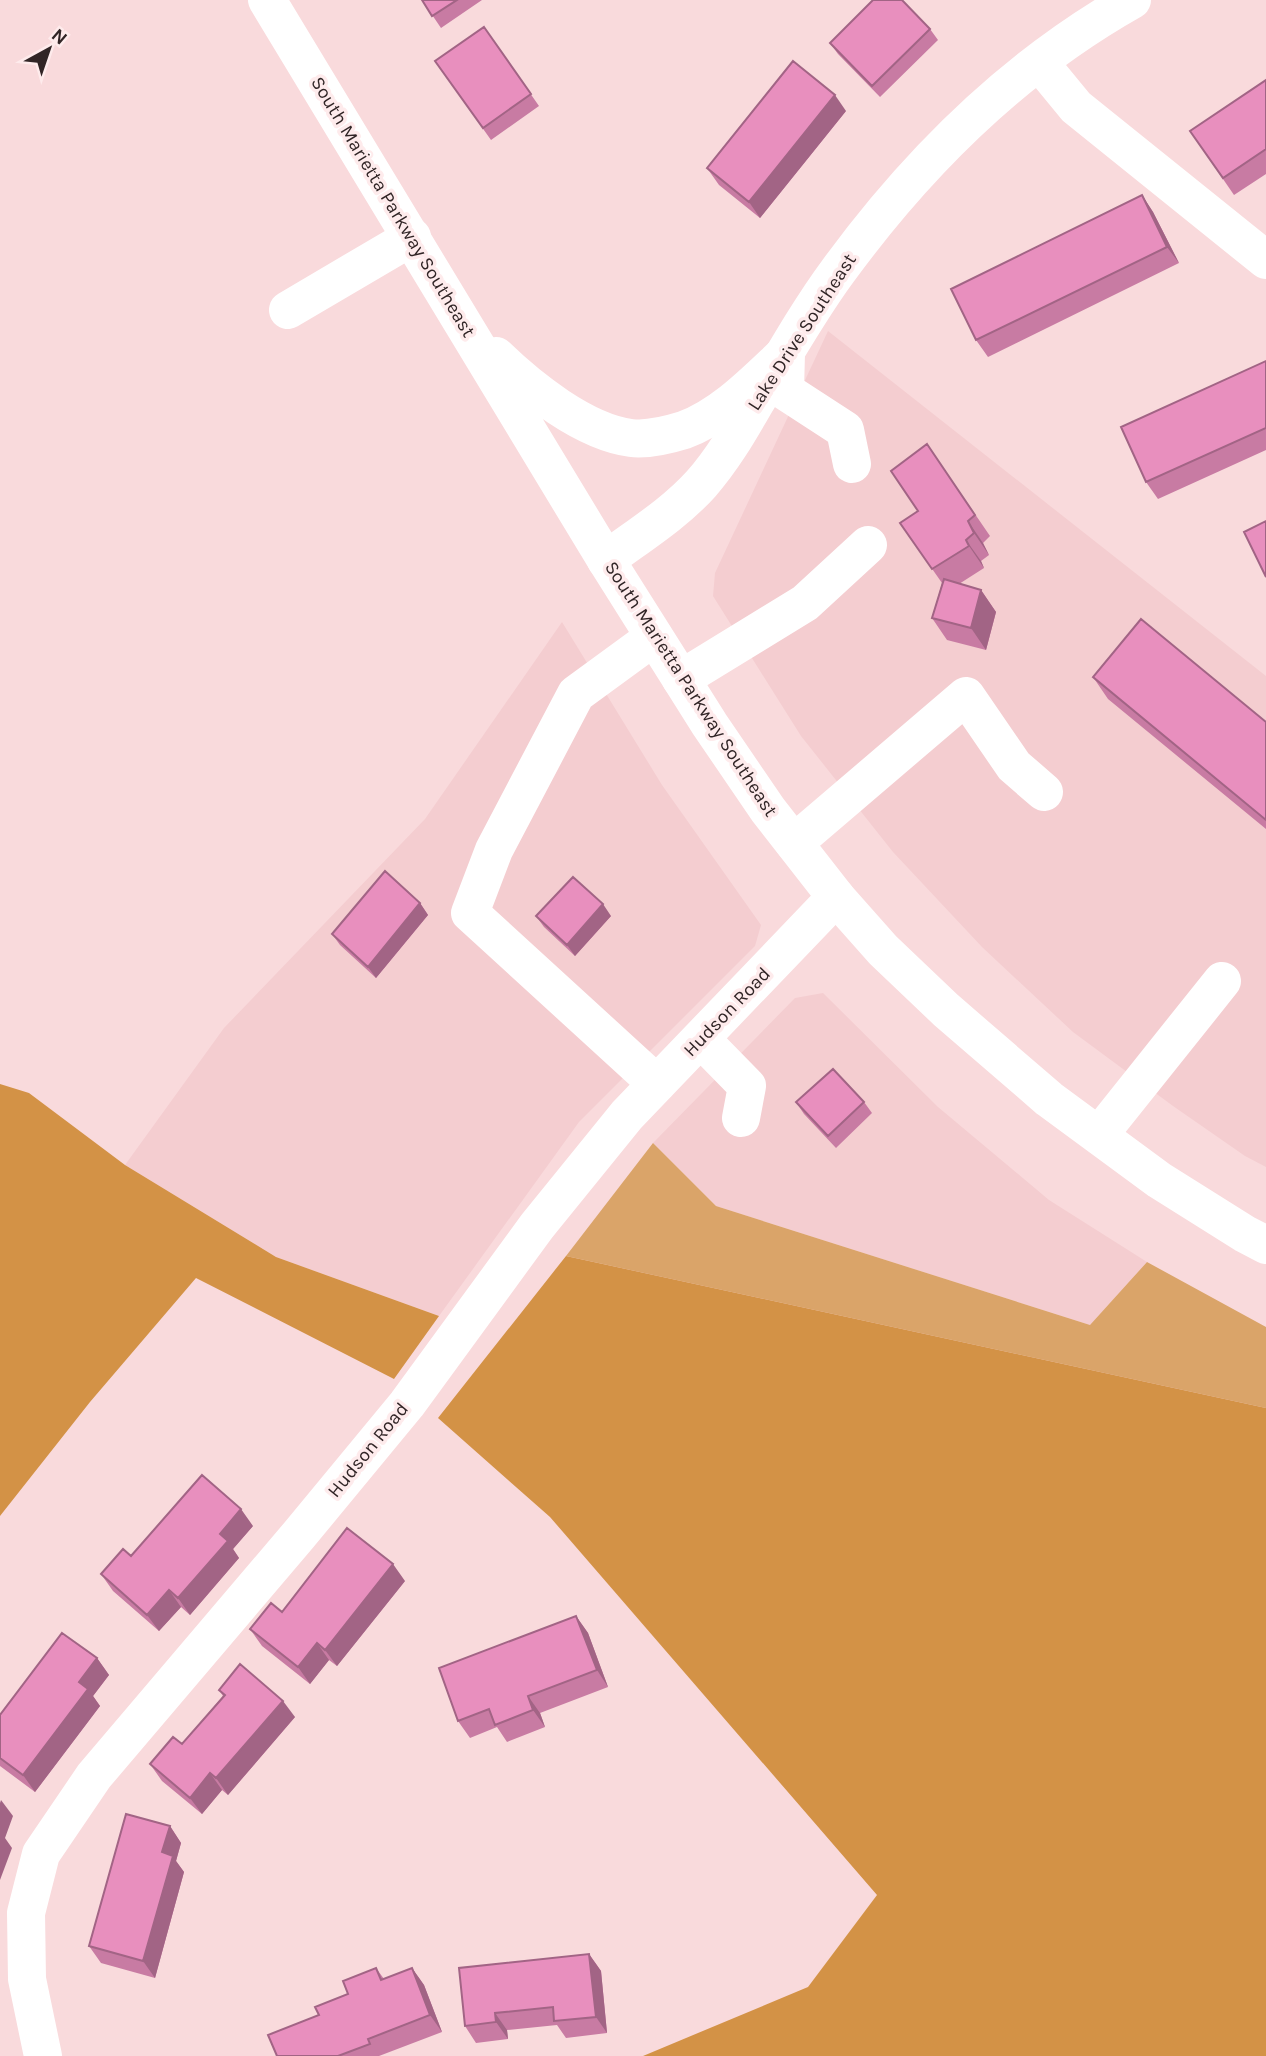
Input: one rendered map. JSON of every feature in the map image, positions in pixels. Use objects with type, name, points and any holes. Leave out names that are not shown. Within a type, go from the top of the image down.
[{"type":"main road","name":"South Marietta Parkway Southeast","points":[[267,0],[709,725],[768,810],[836,897],[883,950],[946,1010],[1049,1099],[1159,1180],[1266,1245]]},
{"type":"main road","name":"Lake Drive Southeast","points":[[606,560],[700,485],[724,455],[838,272],[907,185],[974,116],[1039,62],[1110,12],[1132,0]]},
{"type":"main road","points":[[1039,62],[1076,107],[1266,260]]},
{"type":"main road","points":[[288,310],[412,237]]},
{"type":"main road","points":[[467,327],[505,365],[546,397],[603,430],[632,438],[673,433],[709,417],[749,388],[786,353]]},
{"type":"main road","points":[[786,353],[785,391],[845,430],[852,464]]},
{"type":"main road","points":[[681,679],[805,603],[868,545]]},
{"type":"main road","points":[[654,637],[576,694],[494,850],[470,913],[657,1084]]},
{"type":"main road","points":[[794,843],[966,696],[1014,766],[1044,792]]},
{"type":"main road","name":"Hudson Road","points":[[43,2056],[27,1979],[26,1913],[41,1854],[94,1776],[407,1404],[537,1226],[626,1115],[836,897]]},
{"type":"main road","points":[[1099,1135],[1222,981]]},
{"type":"main road","points":[[701,1038],[747,1086],[741,1118]]},
{"type":"shaded area","points":[[828,331],[1266,676],[1266,1167],[1245,1156],[1173,1106],[1073,1032],[982,947],[893,852],[801,736],[713,596],[715,573]]},
{"type":"shaded area","points":[[562,622],[662,785],[761,925],[755,946],[579,1122],[439,1316],[276,1257],[125,1165],[224,1028],[425,819]]},
{"type":"shaded area","points":[[823,993],[938,1107],[1049,1200],[1147,1262],[1090,1325],[716,1206],[653,1143],[795,998]]},
{"type":"shaded area","points":[[0,1084],[29,1093],[125,1165],[276,1257],[439,1316],[394,1379],[196,1278],[90,1402],[0,1516]]},
{"type":"shaded area","points":[[653,1143],[716,1206],[1090,1325],[1147,1262],[1266,1327],[1266,1408],[566,1256]]},
{"type":"shaded area","points":[[566,1256],[1266,1408],[1266,2056],[643,2056],[808,1987],[877,1895],[550,1517],[438,1418]]},
{"type":"building","points":[[422,0],[457,0],[432,16]]},
{"type":"building","points":[[873,0],[902,0],[930,29],[872,86],[830,43]]},
{"type":"building","points":[[484,27],[531,94],[483,128],[435,61]]},
{"type":"building","points":[[793,61],[835,95],[749,202],[707,168]]},
{"type":"building","points":[[1266,80],[1266,149],[1223,178],[1190,131]]},
{"type":"building","points":[[1142,195],[1167,247],[976,340],[951,289]]},
{"type":"building","points":[[1266,361],[1266,428],[1146,482],[1121,427]]},
{"type":"building","points":[[927,444],[975,515],[968,521],[974,533],[966,540],[969,546],[932,569],[900,523],[918,511],[891,471]]},
{"type":"building","points":[[1266,521],[1266,577],[1244,532]]},
{"type":"building","points":[[944,579],[981,590],[971,628],[932,618]]},
{"type":"building","points":[[1141,619],[1266,722],[1266,820],[1093,677]]},
{"type":"building","points":[[385,871],[420,903],[368,967],[332,934]]},
{"type":"building","points":[[573,877],[603,904],[567,945],[536,916]]},
{"type":"building","points":[[833,1069],[864,1102],[828,1136],[796,1102]]},
{"type":"building","points":[[202,1475],[241,1509],[220,1534],[228,1541],[178,1598],[169,1590],[147,1615],[101,1574],[123,1549],[131,1556]]},
{"type":"building","points":[[347,1528],[393,1564],[325,1650],[317,1643],[298,1667],[250,1629],[271,1603],[282,1612]]},
{"type":"building","points":[[576,1616],[597,1670],[528,1696],[533,1710],[495,1725],[489,1709],[458,1721],[439,1668]]},
{"type":"building","points":[[62,1633],[97,1658],[79,1682],[88,1689],[23,1775],[0,1758],[0,1715]]},
{"type":"building","points":[[240,1664],[283,1701],[216,1778],[210,1773],[190,1798],[150,1764],[173,1737],[182,1744],[225,1695],[219,1690]]},
{"type":"building","points":[[126,1814],[170,1826],[162,1852],[173,1856],[143,1961],[89,1946]]},
{"type":"building","points":[[589,1954],[596,2017],[554,2021],[553,2007],[495,2013],[496,2022],[465,2026],[459,1968]]},
{"type":"building","points":[[376,1968],[381,1980],[412,1968],[430,2015],[368,2039],[370,2044],[338,2056],[277,2056],[268,2035],[319,2015],[315,2007],[348,1994],[343,1981]]}]
